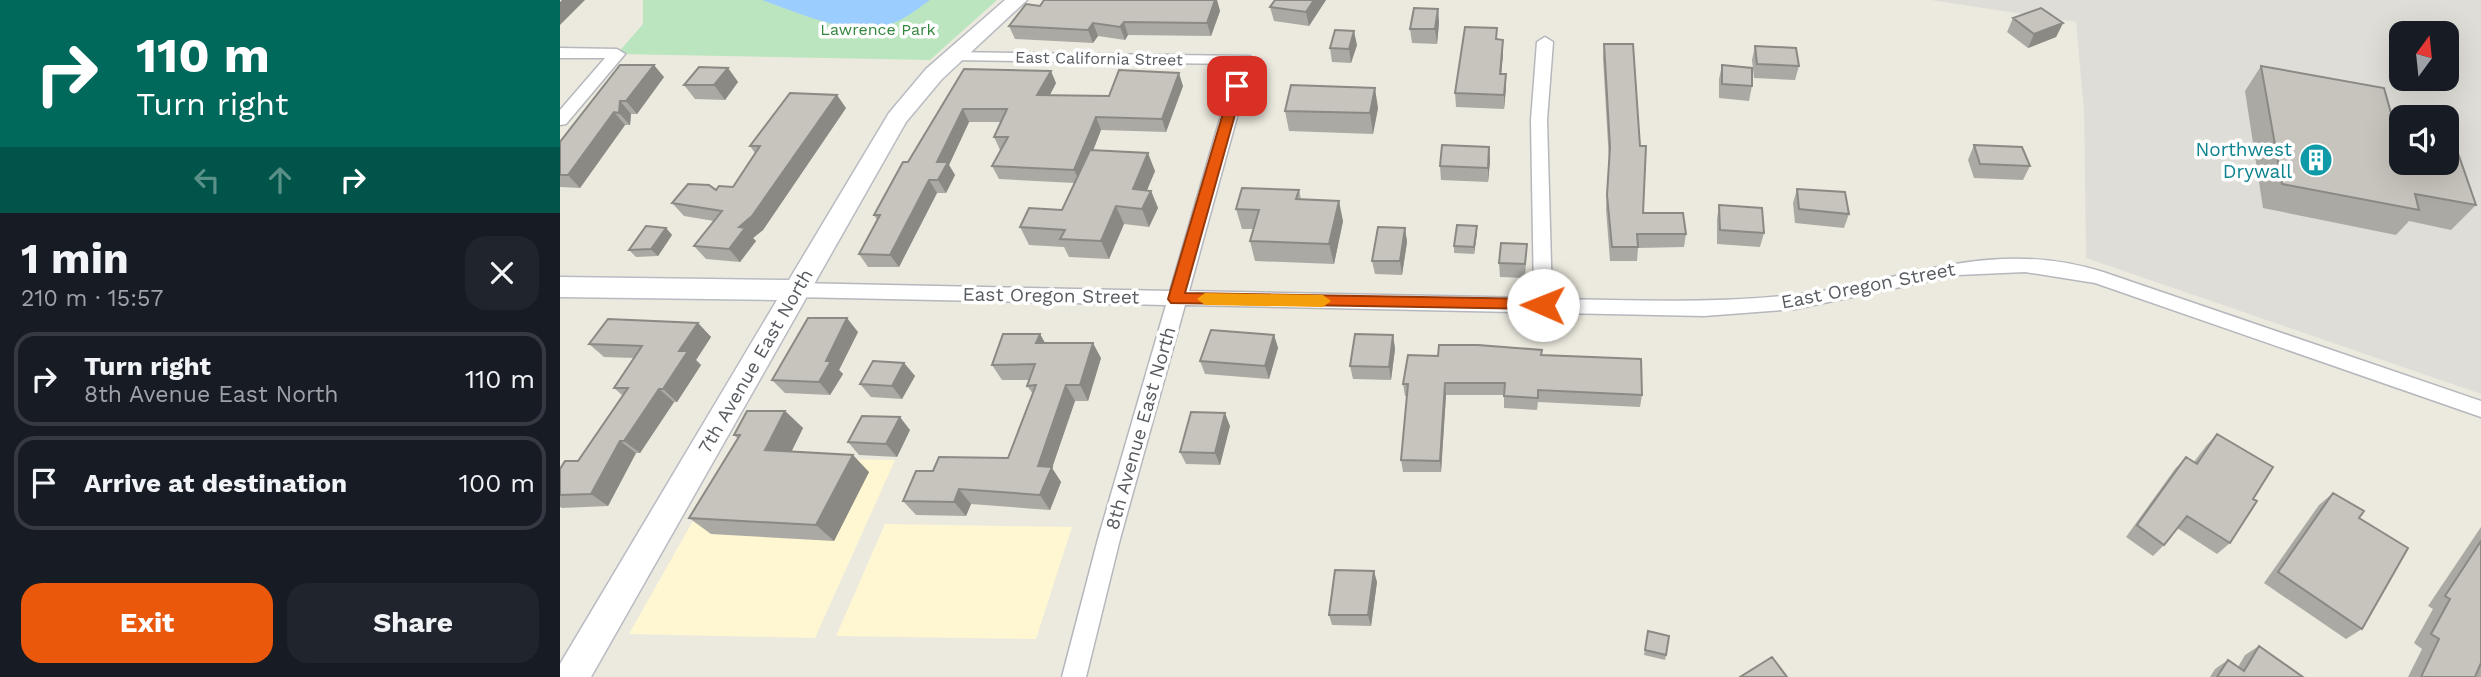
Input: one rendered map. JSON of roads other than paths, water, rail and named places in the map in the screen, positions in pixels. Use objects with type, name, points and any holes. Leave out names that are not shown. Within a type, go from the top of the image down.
[{"type":"main road","name":"7th Avenue East North","points":[[572,677],[897,118],[953,55],[1017,0]]},
{"type":"main road","name":"East Oregon Street","points":[[560,287],[795,290]]},
{"type":"street","points":[[1543,305],[1539,121],[1545,42]]},
{"type":"street","points":[[560,53],[617,54]]},
{"type":"street","points":[[560,120],[617,54]]},
{"type":"street","name":"East California Street","points":[[953,55],[1083,59],[1245,59]]},
{"type":"street","name":"8th Avenue East North","points":[[1074,677],[1176,299],[1245,59]]},
{"type":"street","name":"East Oregon Street","points":[[795,290],[1176,299],[1735,307],[1808,299],[1958,268],[2025,265],[2097,277],[2481,409]]},
{"type":"water","points":[[762,0],[930,0],[898,21],[864,28],[829,23]]},
{"type":"place","name":"Northwest Drywall","points":[[2316,160]]},
{"type":"park label","name":"Lawrence Park","points":[[878,29]]}]
